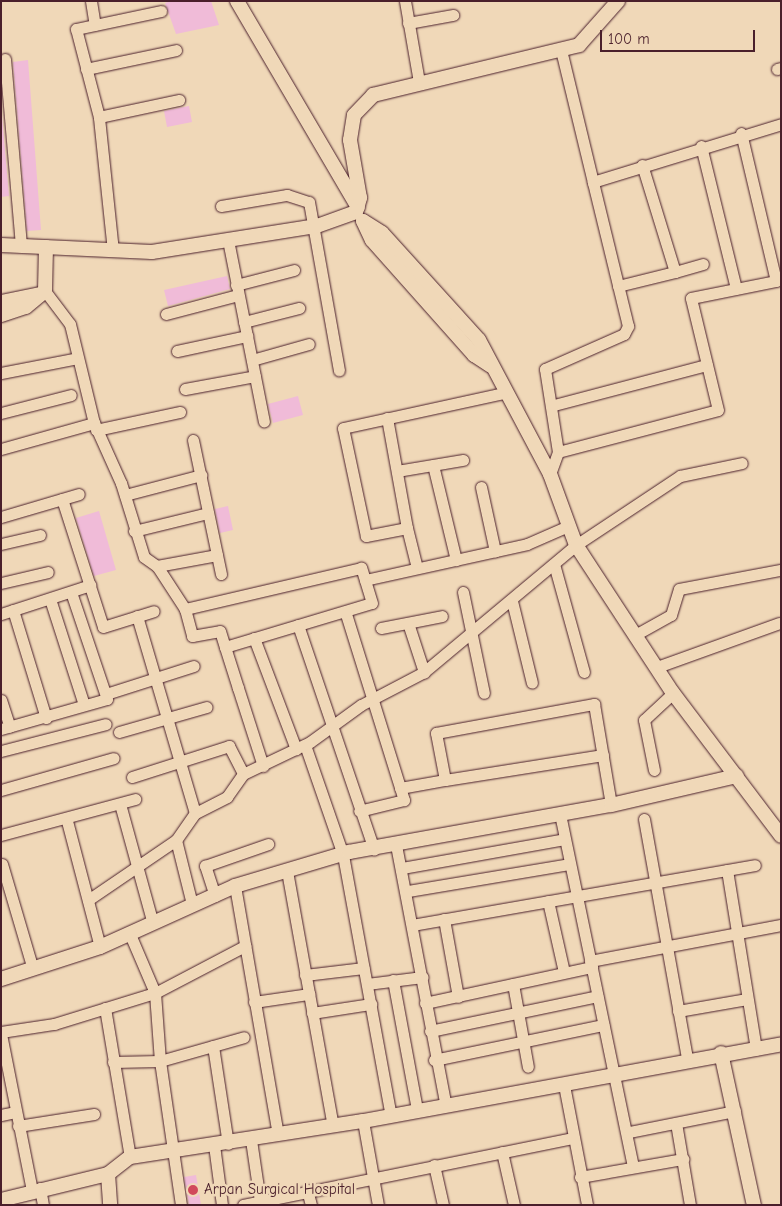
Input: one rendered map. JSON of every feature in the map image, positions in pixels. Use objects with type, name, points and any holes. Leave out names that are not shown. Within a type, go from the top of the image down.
[{"type":"street","points":[[91,1],[95,25]]},
{"type":"street","points":[[237,1],[359,213],[372,240],[474,355],[492,366],[504,393],[550,474],[576,545],[673,693],[781,836]]},
{"type":"street","points":[[405,1],[419,82]]},
{"type":"street","points":[[359,213],[360,198],[350,140],[354,115],[373,95],[419,82],[561,50],[588,37],[618,1]]},
{"type":"street","points":[[113,251],[99,117],[76,29],[161,11]]},
{"type":"street","points":[[408,23],[453,15]]},
{"type":"street","points":[[86,69],[176,50]]},
{"type":"street","points":[[550,474],[558,452],[554,405],[545,369],[627,331],[618,286],[561,50]]},
{"type":"street","points":[[5,59],[22,246]]},
{"type":"street","points":[[99,117],[179,100]]},
{"type":"street","points":[[593,182],[701,146],[781,124]]},
{"type":"street","points":[[558,452],[718,410],[691,298],[776,281],[741,134]]},
{"type":"street","points":[[701,146],[736,288]]},
{"type":"street","points":[[642,166],[675,272]]},
{"type":"street","points":[[221,206],[297,197],[309,202],[316,226],[339,370]]},
{"type":"street","points":[[1,245],[152,252],[316,226],[359,213]]},
{"type":"street","points":[[228,240],[264,421]]},
{"type":"street","points":[[1,315],[26,308],[43,293],[46,247]]},
{"type":"street","points":[[618,286],[703,264]]},
{"type":"street","points":[[166,314],[294,270]]},
{"type":"street","points":[[1,302],[43,293]]},
{"type":"street","points":[[43,293],[67,318],[95,426],[125,496],[134,531],[144,557],[157,566],[185,609],[192,636],[220,630],[263,766]]},
{"type":"street","points":[[244,322],[300,308]]},
{"type":"street","points":[[177,351],[247,336]]},
{"type":"street","points":[[252,360],[309,344]]},
{"type":"street","points":[[1,373],[78,358]]},
{"type":"street","points":[[554,405],[707,365]]},
{"type":"street","points":[[185,389],[255,376]]},
{"type":"street","points":[[407,528],[366,536],[343,428],[504,393]]},
{"type":"street","points":[[1,413],[71,395]]},
{"type":"street","points":[[1,449],[95,426],[180,412]]},
{"type":"street","points":[[387,418],[407,528],[417,568]]},
{"type":"street","points":[[193,440],[222,574]]},
{"type":"street","points":[[397,471],[463,460]]},
{"type":"street","points":[[88,900],[176,840],[195,813],[227,797],[244,774],[300,747],[372,699],[424,672],[471,636],[576,545],[680,476],[742,463]]},
{"type":"street","points":[[433,465],[456,560]]},
{"type":"street","points":[[125,496],[201,475]]},
{"type":"street","points":[[481,487],[496,551]]},
{"type":"street","points":[[1,517],[79,494]]},
{"type":"street","points":[[62,499],[103,627],[154,611]]},
{"type":"street","points":[[134,531],[208,513]]},
{"type":"street","points":[[365,580],[527,544],[568,526]]},
{"type":"street","points":[[1,544],[40,535]]},
{"type":"street","points":[[157,566],[217,555]]},
{"type":"street","points":[[554,564],[584,672]]},
{"type":"street","points":[[185,609],[361,568],[372,602],[346,614],[225,647]]},
{"type":"street","points":[[635,635],[670,615],[679,589],[780,570]]},
{"type":"street","points":[[1,583],[48,572]]},
{"type":"street","points":[[46,718],[7,612],[90,585]]},
{"type":"street","points":[[1,700],[6,728],[107,699],[71,592]]},
{"type":"street","points":[[463,592],[484,693]]},
{"type":"street","points":[[50,599],[84,706]]},
{"type":"street","points":[[512,601],[532,683]]},
{"type":"street","points":[[346,614],[404,800],[359,811]]},
{"type":"street","points":[[137,616],[158,677],[166,719],[195,813]]},
{"type":"street","points":[[381,628],[442,616]]},
{"type":"street","points":[[408,623],[424,672]]},
{"type":"street","points":[[657,667],[779,623]]},
{"type":"street","points":[[298,626],[330,726],[374,850]]},
{"type":"street","points":[[254,638],[300,747],[342,855],[391,1116]]},
{"type":"street","points":[[106,694],[194,666]]},
{"type":"street","points":[[654,770],[644,720],[673,693]]},
{"type":"street","points":[[444,780],[436,733],[594,704],[611,805]]},
{"type":"street","points":[[119,732],[207,707]]},
{"type":"street","points":[[1,751],[106,724]]},
{"type":"street","points":[[132,777],[229,746],[244,774]]},
{"type":"street","points":[[400,788],[602,755]]},
{"type":"street","points":[[1,790],[114,758]]},
{"type":"street","points":[[1,979],[32,966],[100,947],[152,920],[215,896],[234,886],[342,855],[611,805],[737,776]]},
{"type":"street","points":[[1,835],[67,821],[135,799]]},
{"type":"street","points":[[120,804],[152,920]]},
{"type":"street","points":[[560,814],[575,896],[614,1075],[629,1132],[633,1166]]},
{"type":"street","points":[[644,819],[687,1059]]},
{"type":"street","points":[[67,821],[100,947]]},
{"type":"street","points":[[402,868],[564,839]]},
{"type":"street","points":[[176,840],[192,904]]},
{"type":"street","points":[[215,896],[205,866],[268,844]]},
{"type":"street","points":[[396,845],[408,892],[412,925],[423,977],[425,1004],[434,1060],[445,1103]]},
{"type":"street","points":[[2,864],[32,966]]},
{"type":"street","points":[[408,892],[569,864]]},
{"type":"street","points":[[412,925],[755,865]]},
{"type":"street","points":[[727,870],[756,1050]]},
{"type":"street","points":[[287,871],[333,1126]]},
{"type":"street","points":[[234,886],[278,1134]]},
{"type":"street","points":[[548,901],[564,972]]},
{"type":"street","points":[[444,919],[458,997]]},
{"type":"street","points":[[425,1004],[564,972],[666,945],[781,925]]},
{"type":"street","points":[[129,932],[155,992],[160,1061],[182,1205]]},
{"type":"street","points":[[43,1205],[36,1189],[5,1080],[1,1035],[54,1024],[155,992],[245,946]]},
{"type":"street","points":[[305,975],[364,968]]},
{"type":"street","points":[[367,984],[423,977]]},
{"type":"street","points":[[393,980],[417,1110]]},
{"type":"street","points":[[513,984],[528,1068]]},
{"type":"street","points":[[254,1002],[309,994]]},
{"type":"street","points":[[430,1031],[597,996]]},
{"type":"street","points":[[678,1011],[747,999]]},
{"type":"street","points":[[312,1013],[371,1004]]},
{"type":"street","points":[[105,1008],[130,1157]]},
{"type":"street","points":[[434,1060],[603,1025]]},
{"type":"street","points":[[113,1062],[160,1061],[244,1037]]},
{"type":"street","points":[[5,1201],[36,1189],[108,1174],[130,1157],[174,1149],[221,1145],[363,1121],[445,1103],[564,1085],[721,1052],[756,1050],[781,1044]]},
{"type":"street","points":[[213,1046],[221,1145],[222,1205]]},
{"type":"street","points":[[721,1052],[754,1205]]},
{"type":"street","points":[[564,1085],[580,1177],[587,1205]]},
{"type":"street","points":[[629,1132],[735,1111]]},
{"type":"street","points":[[1,1115],[15,1112]]},
{"type":"street","points":[[18,1126],[94,1114]]},
{"type":"street","points":[[363,1121],[378,1205]]},
{"type":"street","points":[[676,1123],[690,1205]]},
{"type":"street","points":[[244,1205],[307,1190],[573,1138]]},
{"type":"street","points":[[251,1140],[260,1201]]},
{"type":"street","points":[[502,1152],[514,1205]]},
{"type":"street","points":[[580,1177],[633,1166],[683,1159]]},
{"type":"street","points":[[434,1165],[443,1205]]},
{"type":"street","points":[[108,1174],[110,1205]]},
{"type":"street","points":[[307,1190],[311,1205]]},
{"type":"building","points":[[171,1],[211,1],[219,25],[176,34],[165,3]]},
{"type":"building","points":[[28,60],[41,230],[27,231],[13,62]]},
{"type":"building","points":[[1,104],[9,196],[1,197]]},
{"type":"building","points":[[189,106],[192,122],[167,127],[164,111]]},
{"type":"building","points":[[227,276],[230,289],[168,306],[164,290]]},
{"type":"building","points":[[298,396],[303,415],[273,423],[268,404]]},
{"type":"building","points":[[228,506],[233,530],[220,533],[215,509]]},
{"type":"building","points":[[99,511],[116,570],[94,576],[76,518]]},
{"type":"building","points":[[196,1175],[201,1205],[189,1205],[184,1177]]},
{"type":"place","name":"Arpan Surgical Hospital","points":[[193,1190]]}]
